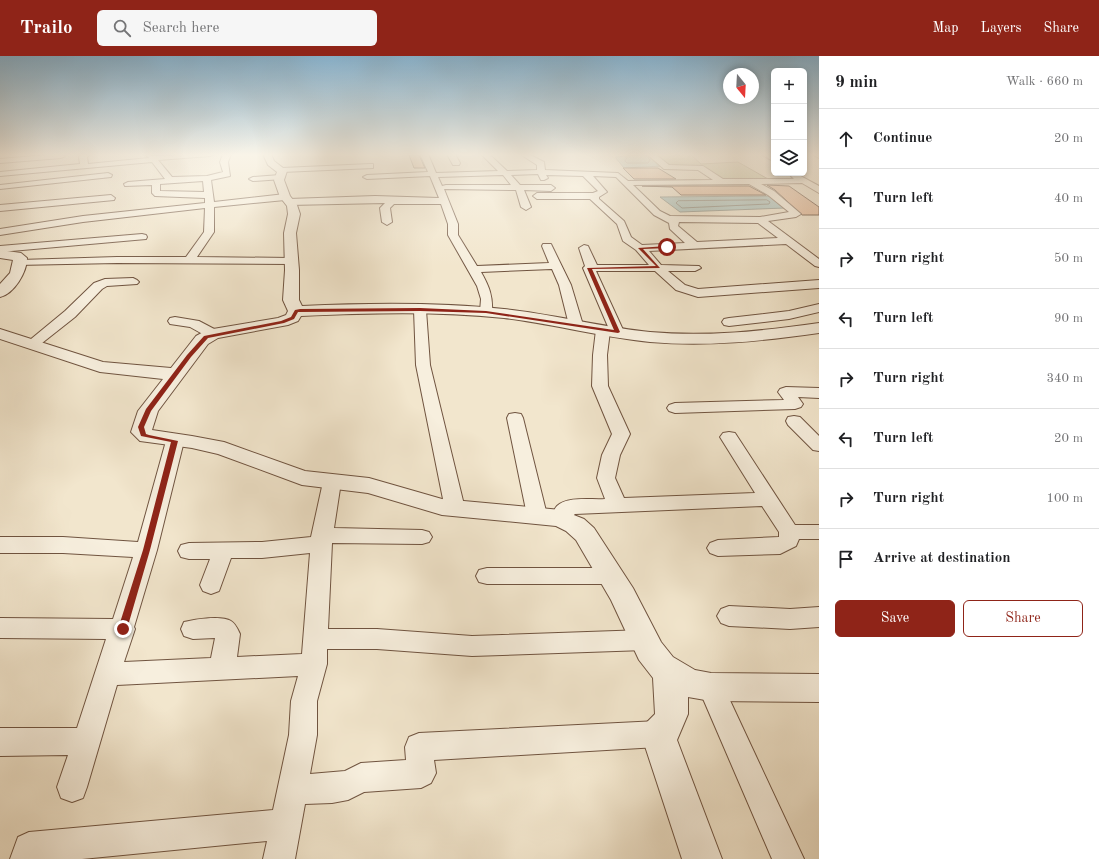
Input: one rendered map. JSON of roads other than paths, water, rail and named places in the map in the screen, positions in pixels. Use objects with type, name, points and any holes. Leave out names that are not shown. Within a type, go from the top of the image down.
[{"type":"street","points":[[156,191],[156,193],[209,199],[286,198],[445,201]]},
{"type":"street","points":[[189,261],[209,232],[208,191]]},
{"type":"street","points":[[284,191],[286,198],[292,205],[294,214],[290,233],[291,300],[296,311]]},
{"type":"street","points":[[442,191],[453,224],[453,235],[483,286],[487,299],[486,312]]},
{"type":"street","points":[[512,191],[594,196],[603,191]]},
{"type":"street","points":[[520,192],[524,191]]},
{"type":"street","points":[[635,191],[652,208],[674,222],[673,227],[695,246]]},
{"type":"street","points":[[669,219],[760,220],[796,214],[768,191]]},
{"type":"street","points":[[520,192],[526,207]]},
{"type":"street","points":[[166,211],[172,194]]},
{"type":"street","points":[[594,196],[595,200],[621,223],[627,239],[640,248],[682,289],[698,293],[819,284]]},
{"type":"street","points":[[0,208],[111,198]]},
{"type":"street","points":[[0,232],[83,219],[166,211],[209,199]]},
{"type":"street","points":[[387,222],[385,208],[391,201]]},
{"type":"street","points":[[143,225],[146,213]]},
{"type":"street","points":[[760,220],[819,264]]},
{"type":"street","points":[[0,249],[142,241],[137,254],[132,260]]},
{"type":"street","points":[[640,248],[788,241]]},
{"type":"street","points":[[547,246],[565,285],[576,325]]},
{"type":"street","points":[[584,248],[589,264],[593,267]]},
{"type":"street","points":[[801,251],[819,250]]},
{"type":"street","points":[[0,254],[20,258],[19,269],[0,293]]},
{"type":"street","points":[[20,263],[132,260],[291,261]]},
{"type":"street","points":[[474,269],[555,266]]},
{"type":"street","points":[[617,504],[606,478],[611,455],[621,434],[600,386],[600,355],[610,331],[589,268],[695,268]]},
{"type":"street","points":[[32,344],[70,314],[98,286],[105,283],[133,282]]},
{"type":"street","points":[[729,322],[788,315],[819,308]]},
{"type":"street","points":[[296,311],[420,310],[486,312],[610,331],[688,339],[766,337],[819,328]]},
{"type":"street","points":[[420,310],[423,365],[455,509]]},
{"type":"street","points":[[296,311],[292,318],[282,322],[213,334],[202,340],[148,411],[141,427],[143,435],[147,437],[192,442],[224,449],[302,478],[369,486],[426,503],[455,509],[549,517],[575,525],[585,534],[612,576],[655,659],[668,672],[691,684],[711,687],[819,688]]},
{"type":"street","points":[[175,321],[194,324],[213,334]]},
{"type":"street","points":[[0,334],[100,367],[117,370],[176,374]]},
{"type":"street","points":[[674,408],[795,404],[786,392],[819,393]]},
{"type":"street","points":[[515,418],[549,517]]},
{"type":"street","points":[[794,422],[819,446]]},
{"type":"street","points":[[718,548],[780,546],[789,541],[789,532],[729,437]]},
{"type":"street","points":[[72,787],[123,629],[175,441]]},
{"type":"street","points":[[279,859],[287,824],[303,735],[304,701],[314,664],[317,639],[317,597],[322,540],[332,482]]},
{"type":"street","points":[[549,517],[571,507],[769,499]]},
{"type":"street","points":[[789,532],[819,532]]},
{"type":"street","points":[[189,550],[223,551],[269,549],[322,540],[422,537]]},
{"type":"street","points":[[0,545],[64,545],[146,550]]},
{"type":"street","points":[[211,585],[223,551]]},
{"type":"street","points":[[487,576],[612,576]]},
{"type":"street","points":[[729,616],[790,619],[819,617]]},
{"type":"street","points":[[0,628],[123,629]]},
{"type":"street","points":[[193,629],[223,628],[227,631],[222,668]]},
{"type":"street","points":[[317,639],[377,639],[472,646],[645,640]]},
{"type":"street","points":[[108,674],[314,664]]},
{"type":"street","points":[[293,790],[332,788],[348,785],[361,778],[421,773],[419,747],[658,734],[669,726],[672,720],[673,713],[668,672]]},
{"type":"street","points":[[711,687],[788,859]]},
{"type":"street","points":[[658,734],[702,859]]},
{"type":"street","points":[[0,742],[86,741]]},
{"type":"street","points":[[26,859],[29,848],[287,824]]},
{"type":"water","points":[[769,196],[785,208],[680,212],[660,197]]}]
